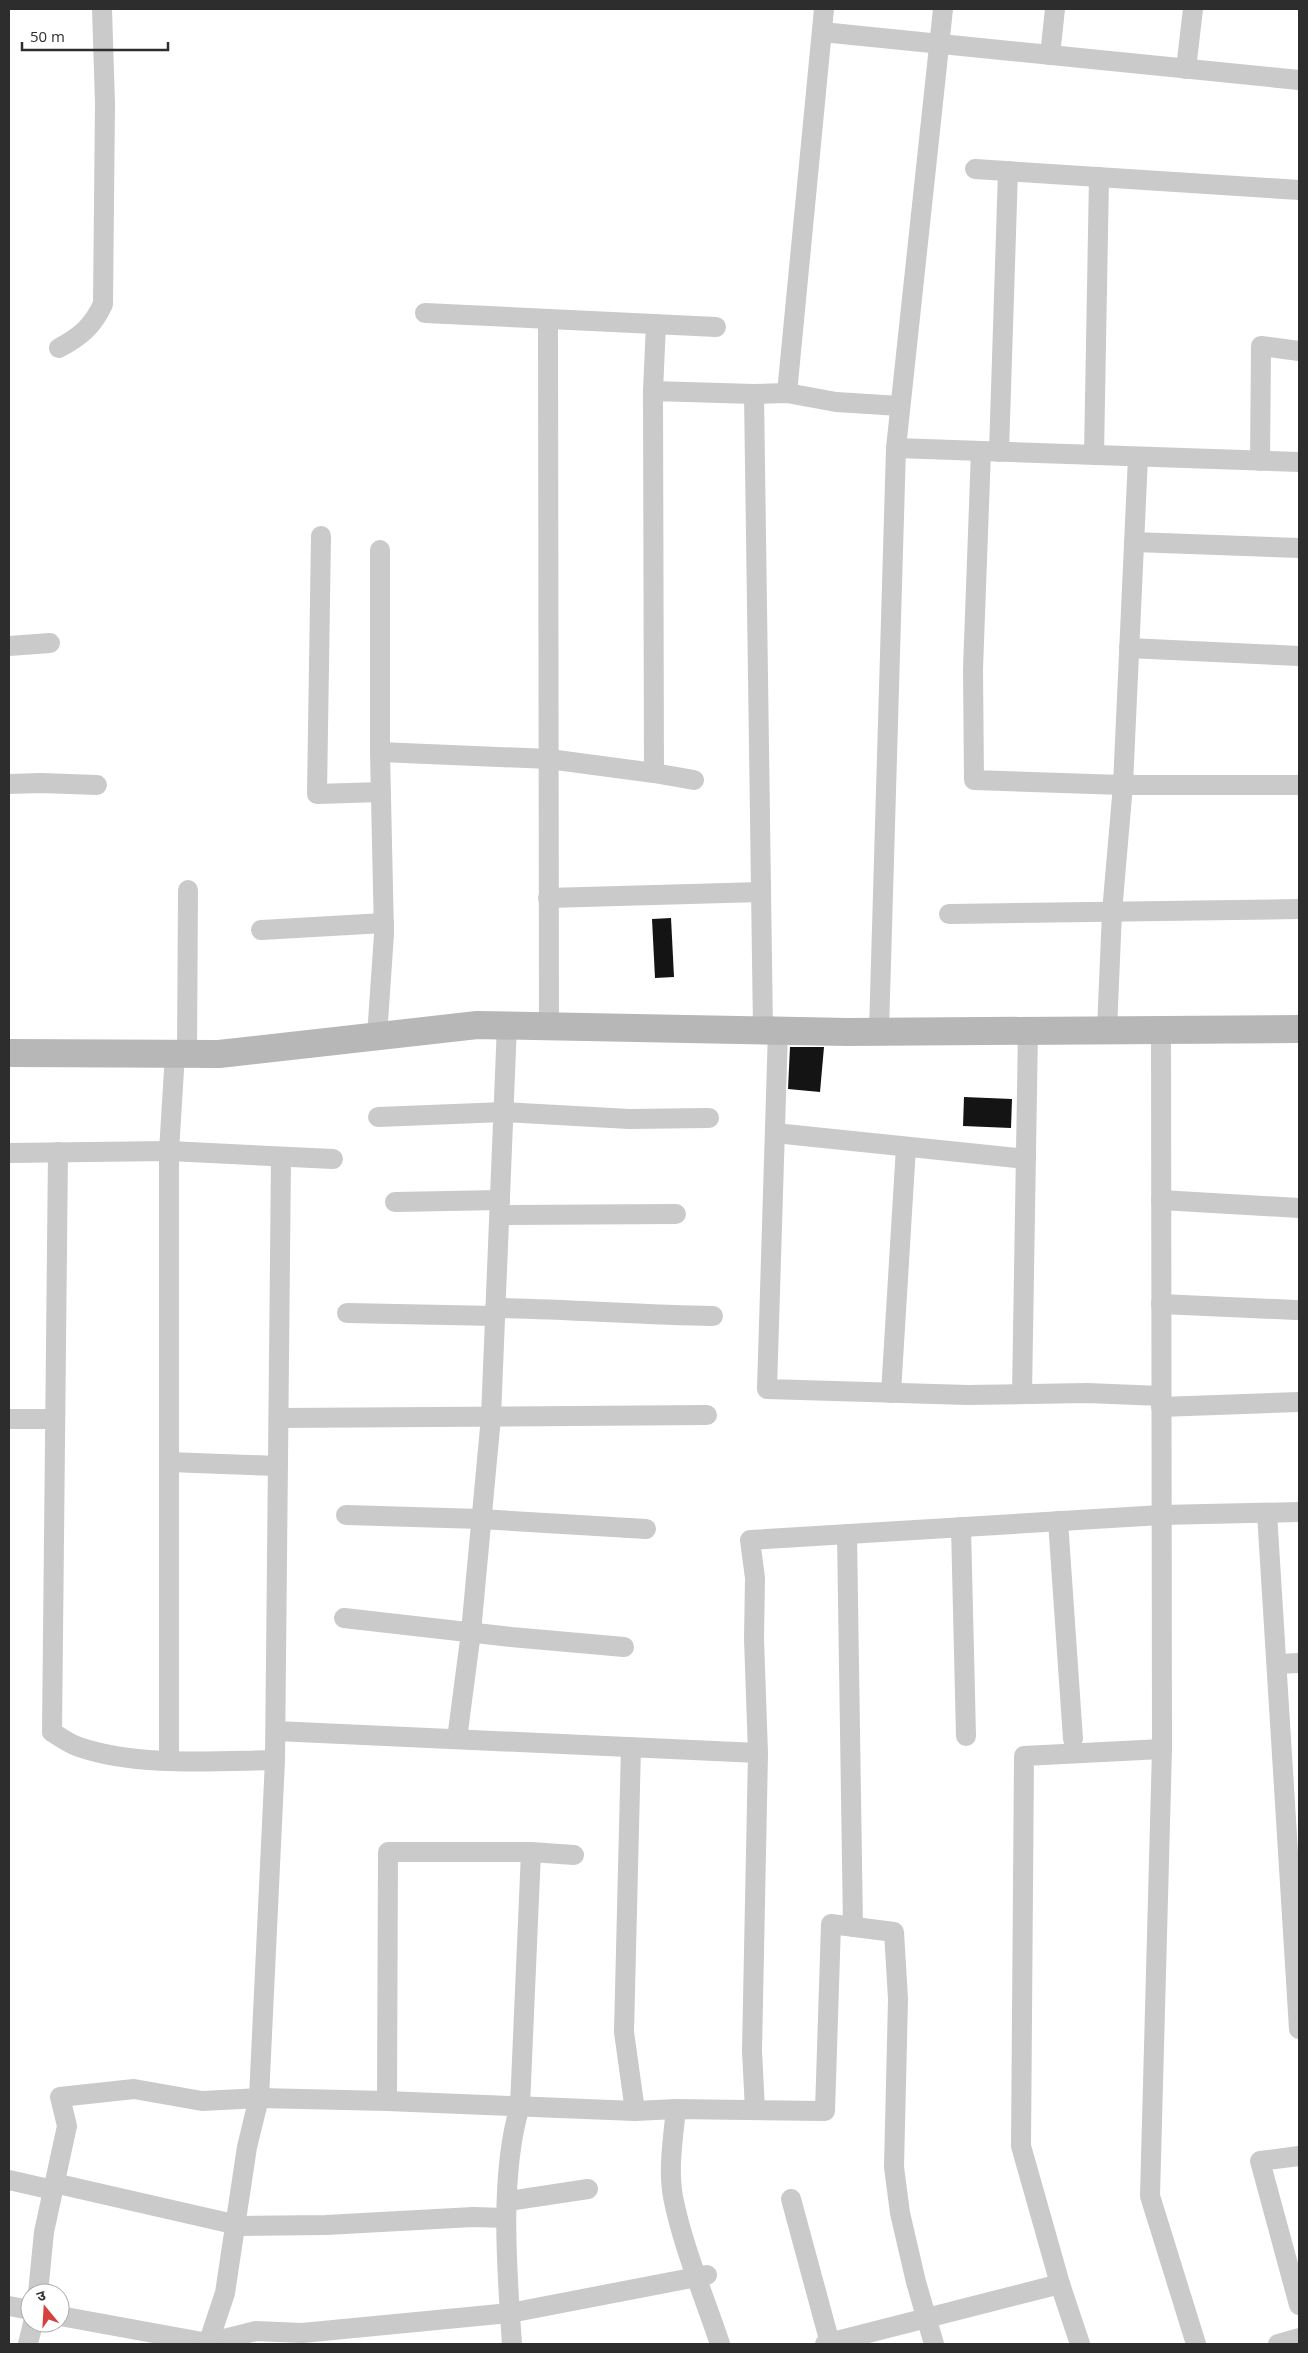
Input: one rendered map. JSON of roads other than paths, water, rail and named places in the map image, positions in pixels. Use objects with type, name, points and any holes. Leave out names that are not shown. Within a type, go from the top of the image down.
[{"type":"street","points":[[59,348],[79,337],[96,320],[103,304],[105,103],[102,9]]},
{"type":"street","points":[[787,393],[824,9]]},
{"type":"street","points":[[879,1031],[896,448],[941,44],[943,9]]},
{"type":"street","points":[[1050,55],[1055,9]]},
{"type":"street","points":[[1186,69],[1194,9]]},
{"type":"street","points":[[822,32],[1299,80]]},
{"type":"street","points":[[975,169],[1299,190]]},
{"type":"street","points":[[1008,171],[990,452],[973,669],[974,780],[1123,785],[1299,785]]},
{"type":"street","points":[[1094,455],[1099,177]]},
{"type":"street","points":[[425,313],[716,327]]},
{"type":"street","points":[[548,319],[549,1026]]},
{"type":"street","points":[[654,773],[654,391],[656,324]]},
{"type":"street","points":[[1260,461],[1262,346],[1299,351]]},
{"type":"street","points":[[654,391],[787,393],[836,402],[900,406]]},
{"type":"street","points":[[754,394],[761,892],[771,1030],[775,1133],[767,1389],[891,1393],[1022,1394],[1161,1402],[1299,1402]]},
{"type":"street","points":[[896,448],[1299,462]]},
{"type":"street","points":[[1107,1030],[1112,912],[1123,785],[1138,457]]},
{"type":"street","points":[[321,536],[317,794],[381,792]]},
{"type":"street","points":[[1134,542],[1299,548]]},
{"type":"street","points":[[377,1036],[384,923],[380,752],[380,550]]},
{"type":"street","points":[[9,646],[50,643]]},
{"type":"street","points":[[1129,648],[1299,656]]},
{"type":"street","points":[[380,752],[549,759],[694,780]]},
{"type":"street","points":[[9,784],[97,785]]},
{"type":"street","points":[[169,1761],[169,1151],[181,1054],[188,890]]},
{"type":"street","points":[[548,898],[761,892]]},
{"type":"street","points":[[949,914],[1299,909]]},
{"type":"street","points":[[261,930],[384,923]]},
{"type":"street","points":[[9,1053],[219,1054],[477,1025],[879,1031],[1299,1029]]},
{"type":"street","points":[[457,1739],[471,1632],[480,1519],[491,1417],[507,1025]]},
{"type":"street","points":[[1161,1030],[1162,1749],[1150,2196],[1196,2344]]},
{"type":"street","points":[[1022,1394],[1028,1031]]},
{"type":"street","points":[[378,1117],[504,1112],[629,1119],[709,1118]]},
{"type":"street","points":[[775,1133],[1026,1159]]},
{"type":"street","points":[[891,1393],[906,1147]]},
{"type":"street","points":[[9,1153],[169,1151],[333,1159]]},
{"type":"street","points":[[58,1152],[52,1732],[78,1747],[118,1755],[169,1761],[275,1760]]},
{"type":"street","points":[[208,2344],[225,2293],[247,2147],[259,2098],[276,1731],[281,1157]]},
{"type":"street","points":[[1161,1200],[1299,1208]]},
{"type":"street","points":[[395,1202],[500,1208],[676,1214]]},
{"type":"street","points":[[1161,1304],[1296,1310]]},
{"type":"street","points":[[347,1313],[495,1312],[550,1308],[651,1316],[713,1316]]},
{"type":"street","points":[[278,1418],[706,1415]]},
{"type":"street","points":[[9,1419],[55,1419]]},
{"type":"street","points":[[169,1462],[278,1466]]},
{"type":"street","points":[[755,2110],[752,2051],[758,1753],[754,1639],[755,1578],[750,1540],[1161,1515],[1299,1512]]},
{"type":"street","points":[[1267,1513],[1299,2028]]},
{"type":"street","points":[[346,1515],[480,1519],[646,1529]]},
{"type":"street","points":[[1058,1521],[1073,1739]]},
{"type":"street","points":[[961,1527],[966,1736]]},
{"type":"street","points":[[847,1534],[853,1927]]},
{"type":"street","points":[[344,1618],[624,1647]]},
{"type":"street","points":[[1276,1664],[1299,1663]]},
{"type":"street","points":[[276,1731],[758,1753]]},
{"type":"street","points":[[631,1747],[624,2032],[634,2111]]},
{"type":"street","points":[[1080,2344],[1060,2284],[1021,2146],[1024,1756],[1162,1749]]},
{"type":"street","points":[[387,2100],[388,1852],[531,1852],[574,1855]]},
{"type":"street","points":[[512,2344],[507,2209],[512,2131],[520,2106],[531,1852]]},
{"type":"street","points":[[39,2283],[44,2232],[67,2126],[60,2097],[134,2089],[202,2101],[259,2098],[387,2100],[634,2111],[676,2109],[825,2111],[831,1924],[894,1932],[898,1999],[894,2167],[900,2213],[934,2344]]},
{"type":"street","points":[[676,2109],[671,2158],[673,2196],[702,2276],[720,2344]]},
{"type":"street","points":[[1299,2156],[1260,2161],[1299,2306]]},
{"type":"street","points":[[9,2180],[53,2186],[235,2225],[326,2225],[473,2217],[588,2189]]},
{"type":"street","points":[[791,2199],[827,2344],[1060,2284]]},
{"type":"street","points":[[70,2318],[208,2344],[256,2332],[302,2333],[510,2314],[702,2276]]},
{"type":"street","points":[[1278,2344],[1299,2338]]}]
